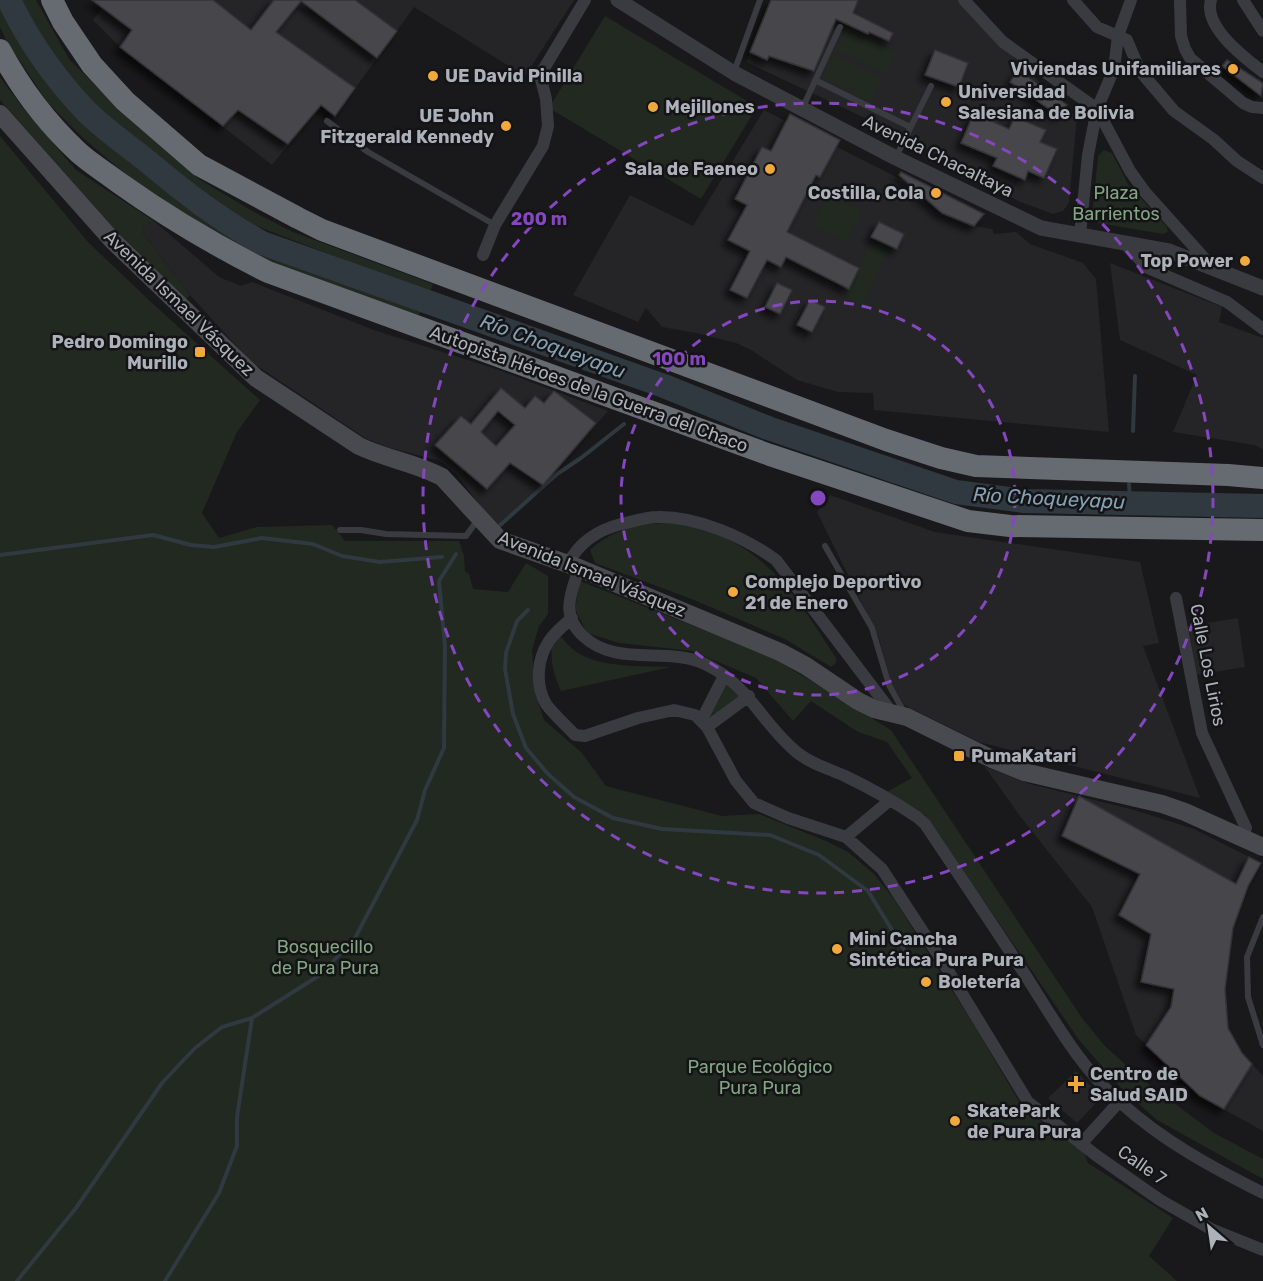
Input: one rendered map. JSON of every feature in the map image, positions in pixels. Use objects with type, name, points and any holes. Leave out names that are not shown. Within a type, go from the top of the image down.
[{"type":"highway","points":[[52,0],[63,22],[92,65],[125,101],[199,165],[322,230],[886,440],[941,458],[976,466],[1263,478]]},
{"type":"highway","name":"Autopista Héroes de la Guerra del Chaco","points":[[0,50],[35,105],[78,152],[168,218],[267,272],[770,455],[968,521],[1010,525],[1263,530]]},
{"type":"main road","name":"Avenida Ismael Vásquez","points":[[0,114],[113,241],[248,371],[359,447],[442,477],[480,518],[488,530],[500,540],[574,566],[780,652],[806,666],[858,701],[874,709],[900,716],[994,760],[1024,772],[1162,804],[1263,847]]},
{"type":"street","points":[[483,255],[495,225],[543,146],[548,126],[546,99],[540,75],[585,0]]},
{"type":"street","name":"Avenida Chacaltaya","points":[[618,0],[734,73],[802,110],[1041,228],[1169,251],[1263,288]]},
{"type":"street","points":[[964,0],[1003,42],[1096,109],[1130,171],[1145,192],[1215,270]]},
{"type":"street","points":[[1073,0],[1097,27],[1127,40],[1140,72],[1174,111],[1213,139],[1237,161],[1263,178]]},
{"type":"street","points":[[1080,235],[1088,155],[1096,109],[1114,69],[1118,36],[1131,0]]},
{"type":"street","points":[[1180,0],[1181,36],[1190,58],[1243,103],[1263,108]]},
{"type":"street","points":[[1211,0],[1210,11],[1220,32],[1243,56],[1263,72]]},
{"type":"street","points":[[1243,0],[1263,32]]},
{"type":"street","points":[[1124,243],[1148,268],[1227,302],[1263,328]]},
{"type":"street","points":[[900,716],[776,560],[762,549],[734,535],[684,520],[658,517],[610,527],[584,543],[574,553],[568,603],[572,618],[582,635],[605,651],[617,654],[682,658],[704,664],[736,683],[749,696],[765,720],[800,755],[847,777],[903,808],[925,824],[1076,1053],[1119,1102],[1158,1133],[1263,1193]]},
{"type":"street","name":"Calle Los Lirios","points":[[1176,598],[1202,733],[1246,828],[1241,837]]},
{"type":"street","points":[[572,618],[550,640],[543,652],[539,662],[539,679],[547,705],[575,735],[585,736],[638,718],[674,710],[687,712],[704,724],[736,781],[754,803],[788,818],[846,837],[889,801]]},
{"type":"street","points":[[704,724],[724,676]]},
{"type":"street","points":[[704,724],[749,696]]},
{"type":"street","name":"Calle 7","points":[[846,837],[882,869],[944,964],[1028,1102],[1097,1156],[1160,1200],[1211,1229],[1263,1250]]},
{"type":"street","points":[[1082,1144],[1119,1102]]},
{"type":"lane","points":[[734,73],[760,0]]},
{"type":"lane","points":[[802,110],[840,27]]},
{"type":"lane","points":[[817,81],[910,127]]},
{"type":"lane","points":[[896,158],[932,86]]},
{"type":"lane","points":[[327,121],[368,152],[495,225]]},
{"type":"lane","points":[[340,530],[361,530],[386,534],[466,536],[480,518]]},
{"type":"lane","points":[[825,546],[872,628],[900,716]]},
{"type":"lane","points":[[1263,917],[1247,957],[1248,997],[1263,1045]]},
{"type":"shaded area","points":[[91,0],[574,0],[525,76],[414,7],[335,116],[321,105],[272,165],[120,47],[93,20],[102,8]]},
{"type":"shaded area","name":"Universidad Salesiana de Bolivia","points":[[771,0],[959,0],[994,39],[1077,117],[1069,202],[1066,207],[1063,211],[1053,214],[1018,201],[905,137],[746,62]]},
{"type":"shaded area","points":[[764,110],[908,183],[942,213],[974,226],[992,229],[994,234],[1016,232],[1030,244],[1083,263],[1096,279],[1109,432],[874,410],[873,393],[838,392],[797,380],[736,343],[662,327],[646,308],[638,322],[573,295],[630,195],[693,226]]},
{"type":"shaded area","points":[[154,221],[219,277],[241,286],[252,282],[374,330],[496,369],[608,411],[543,485],[496,526],[457,475],[440,461],[387,447],[365,438],[250,361],[190,295],[142,232],[142,227]]},
{"type":"shaded area","points":[[1110,263],[1222,307],[1219,322],[1263,338],[1263,449],[1254,445],[1173,432],[1197,375],[1120,340]]},
{"type":"shaded area","points":[[830,495],[935,532],[1140,562],[1159,643],[1143,646],[1200,798],[979,742],[904,705],[892,684],[878,636],[817,512]]},
{"type":"shaded area","points":[[1238,618],[1245,667],[1196,675],[1188,626]]},
{"type":"shaded area","points":[[985,767],[1030,784],[1134,810],[1194,829],[1261,863],[1248,886],[1233,928],[1225,989],[1228,1028],[1242,1053],[1263,1076],[1263,1131],[1200,1096],[1136,1035],[1092,907],[1023,820]]},
{"type":"shaded area","name":"Centro de Salud SAID","points":[[1076,1071],[1102,1097],[1077,1123],[1048,1098]]},
{"type":"green space","points":[[0,0],[20,37],[59,93],[100,137],[181,201],[233,236],[425,304],[418,316],[280,265],[229,241],[137,184],[82,137],[48,103],[7,42],[0,27]]},
{"type":"green space","points":[[16,0],[36,0],[69,59],[126,116],[199,179],[293,232],[433,284],[430,293],[246,222],[191,188],[79,89],[25,18]]},
{"type":"green space","name":"Mejillones","points":[[605,16],[757,107],[701,199],[549,108]]},
{"type":"green space","points":[[847,28],[896,52],[885,74],[835,50]]},
{"type":"green space","points":[[833,54],[882,78],[870,102],[822,77]]},
{"type":"green space","points":[[0,77],[23,108],[76,170],[154,221],[142,227],[142,232],[190,295],[186,299],[121,237],[0,100]]},
{"type":"green space","name":"Bosquecillo de Pura Pura","points":[[0,136],[89,243],[260,400],[237,432],[202,513],[219,538],[257,527],[332,525],[345,541],[459,541],[464,556],[465,571],[469,574],[473,589],[508,592],[526,563],[548,576],[548,614],[539,626],[532,650],[536,696],[544,720],[582,753],[606,786],[722,816],[759,814],[848,852],[874,874],[894,899],[977,1030],[1023,1108],[1084,1152],[1088,1163],[1173,1218],[1149,1256],[1177,1281],[0,1281]]},
{"type":"green space","name":"Plaza Barrientos","points":[[1104,150],[1112,153],[1128,184],[1167,227],[1168,232],[1163,234],[1098,223],[1092,217],[1098,156]]},
{"type":"green space","points":[[829,194],[863,212],[846,243],[812,225]]},
{"type":"green space","points":[[873,238],[891,247],[863,305],[845,297]]},
{"type":"green space","name":"Complejo Deportivo 21 de Enero","points":[[644,524],[690,525],[716,534],[759,560],[792,594],[807,614],[836,658],[836,663],[831,667],[785,639],[694,600],[595,563],[590,550],[602,540],[615,533]]},
{"type":"green space","points":[[580,581],[770,656],[891,730],[1082,1018],[1105,1046],[1138,1076],[1214,1133],[1263,1159],[1263,1179],[1157,1120],[1121,1088],[1079,1040],[926,816],[885,793],[912,778],[887,742],[858,732],[811,701],[793,721],[756,678],[692,651],[619,643],[587,633],[575,609]]},
{"type":"green space","points":[[558,633],[575,651],[587,658],[610,664],[671,667],[561,691],[551,654],[554,639]]},
{"type":"green space","points":[[726,684],[741,696],[709,718]]},
{"type":"building","points":[[92,0],[213,0],[251,30],[274,0],[355,0],[397,31],[377,58],[301,1],[276,32],[355,88],[335,116],[321,105],[288,144],[238,110],[223,126],[120,47],[132,30]]},
{"type":"building","points":[[771,0],[858,0],[853,13],[893,33],[889,41],[836,19],[814,71],[769,56],[767,60],[750,52]]},
{"type":"building","points":[[935,50],[968,63],[959,87],[925,75]]},
{"type":"building","name":"Viviendas Unifamiliares","points":[[1227,60],[1263,83],[1261,96],[1222,66]]},
{"type":"building","points":[[1018,70],[1067,105],[1059,116],[1010,82]]},
{"type":"building","points":[[974,113],[1009,129],[1015,117],[1046,130],[1040,142],[1057,149],[1044,178],[1028,171],[1025,180],[993,166],[997,158],[961,143]]},
{"type":"building","points":[[790,114],[840,140],[820,177],[816,175],[787,232],[859,268],[849,289],[786,257],[781,267],[767,260],[747,298],[730,290],[750,251],[728,240],[747,205],[735,199],[762,147],[771,151]]},
{"type":"building","points":[[901,172],[984,214],[974,226],[942,213],[899,175]]},
{"type":"building","points":[[879,222],[904,234],[897,249],[871,237]]},
{"type":"building","points":[[777,283],[792,290],[780,314],[765,307]]},
{"type":"building","points":[[810,300],[825,307],[812,332],[797,325]]},
{"type":"building","points":[[501,388],[525,408],[535,396],[544,403],[554,391],[596,423],[543,485],[510,463],[487,489],[435,445],[461,416],[471,424]],"holes":[[[498,411],[515,425],[496,446],[481,432]]]},
{"type":"building","points":[[1079,796],[1236,884],[1249,857],[1261,863],[1248,886],[1233,928],[1225,989],[1228,1028],[1242,1053],[1252,1064],[1224,1109],[1200,1096],[1146,1045],[1171,1007],[1174,989],[1141,982],[1151,934],[1119,915],[1140,874],[1062,836]]},
{"type":"waterway","name":"Río Choqueyapu","points":[[9,0],[42,58],[91,116],[203,205],[262,243],[664,386],[768,428],[956,492],[1024,501],[1263,506]]},
{"type":"waterway","points":[[1133,431],[1135,376]]},
{"type":"waterway","points":[[498,527],[557,474],[624,424]]},
{"type":"waterway","points":[[1129,484],[1130,503]]},
{"type":"waterway","points":[[0,555],[153,535],[191,545],[214,547],[262,538],[313,544],[342,556],[380,562],[442,557]]},
{"type":"waterway","points":[[17,1281],[76,1208],[162,1083],[195,1048],[222,1027],[252,1018],[320,975],[355,938],[417,820],[425,790],[444,748],[445,647],[439,581],[456,554]]},
{"type":"waterway","points":[[528,610],[517,621],[506,653],[505,669],[513,714],[526,748],[548,774],[574,797],[613,818],[662,829],[770,835],[819,855],[868,891],[911,961]]},
{"type":"waterway","points":[[165,1281],[219,1193],[237,1146],[237,1117],[252,1018]]},
{"type":"place","name":"Viviendas Unifamiliares","points":[[1233,69]]},
{"type":"place","name":"UE David Pinilla","points":[[433,76]]},
{"type":"place","name":"Universidad Salesiana de Bolivia","points":[[946,102]]},
{"type":"place","name":"Mejillones","points":[[653,107]]},
{"type":"place","name":"UE John Fitzgerald Kennedy","points":[[506,126]]},
{"type":"place","name":"Sala de Faeneo","points":[[770,169]]},
{"type":"place","name":"Costilla, Cola","points":[[936,193]]},
{"type":"place","name":"Top Power","points":[[1245,261]]},
{"type":"place","name":"Pedro Domingo Murillo","points":[[200,352]]},
{"type":"place","name":"Complejo Deportivo 21 de Enero","points":[[733,592]]},
{"type":"place","name":"PumaKatari","points":[[959,756]]},
{"type":"place","name":"Mini Cancha Sintética Pura Pura","points":[[837,949]]},
{"type":"place","name":"Boletería","points":[[926,982]]},
{"type":"place","name":"Centro de Salud SAID","points":[[1076,1084]]},
{"type":"place","name":"SkatePark de Pura Pura","points":[[955,1121]]},
{"type":"park label","name":"Parque Ecológico Pura Pura","points":[[760,1077]]}]
